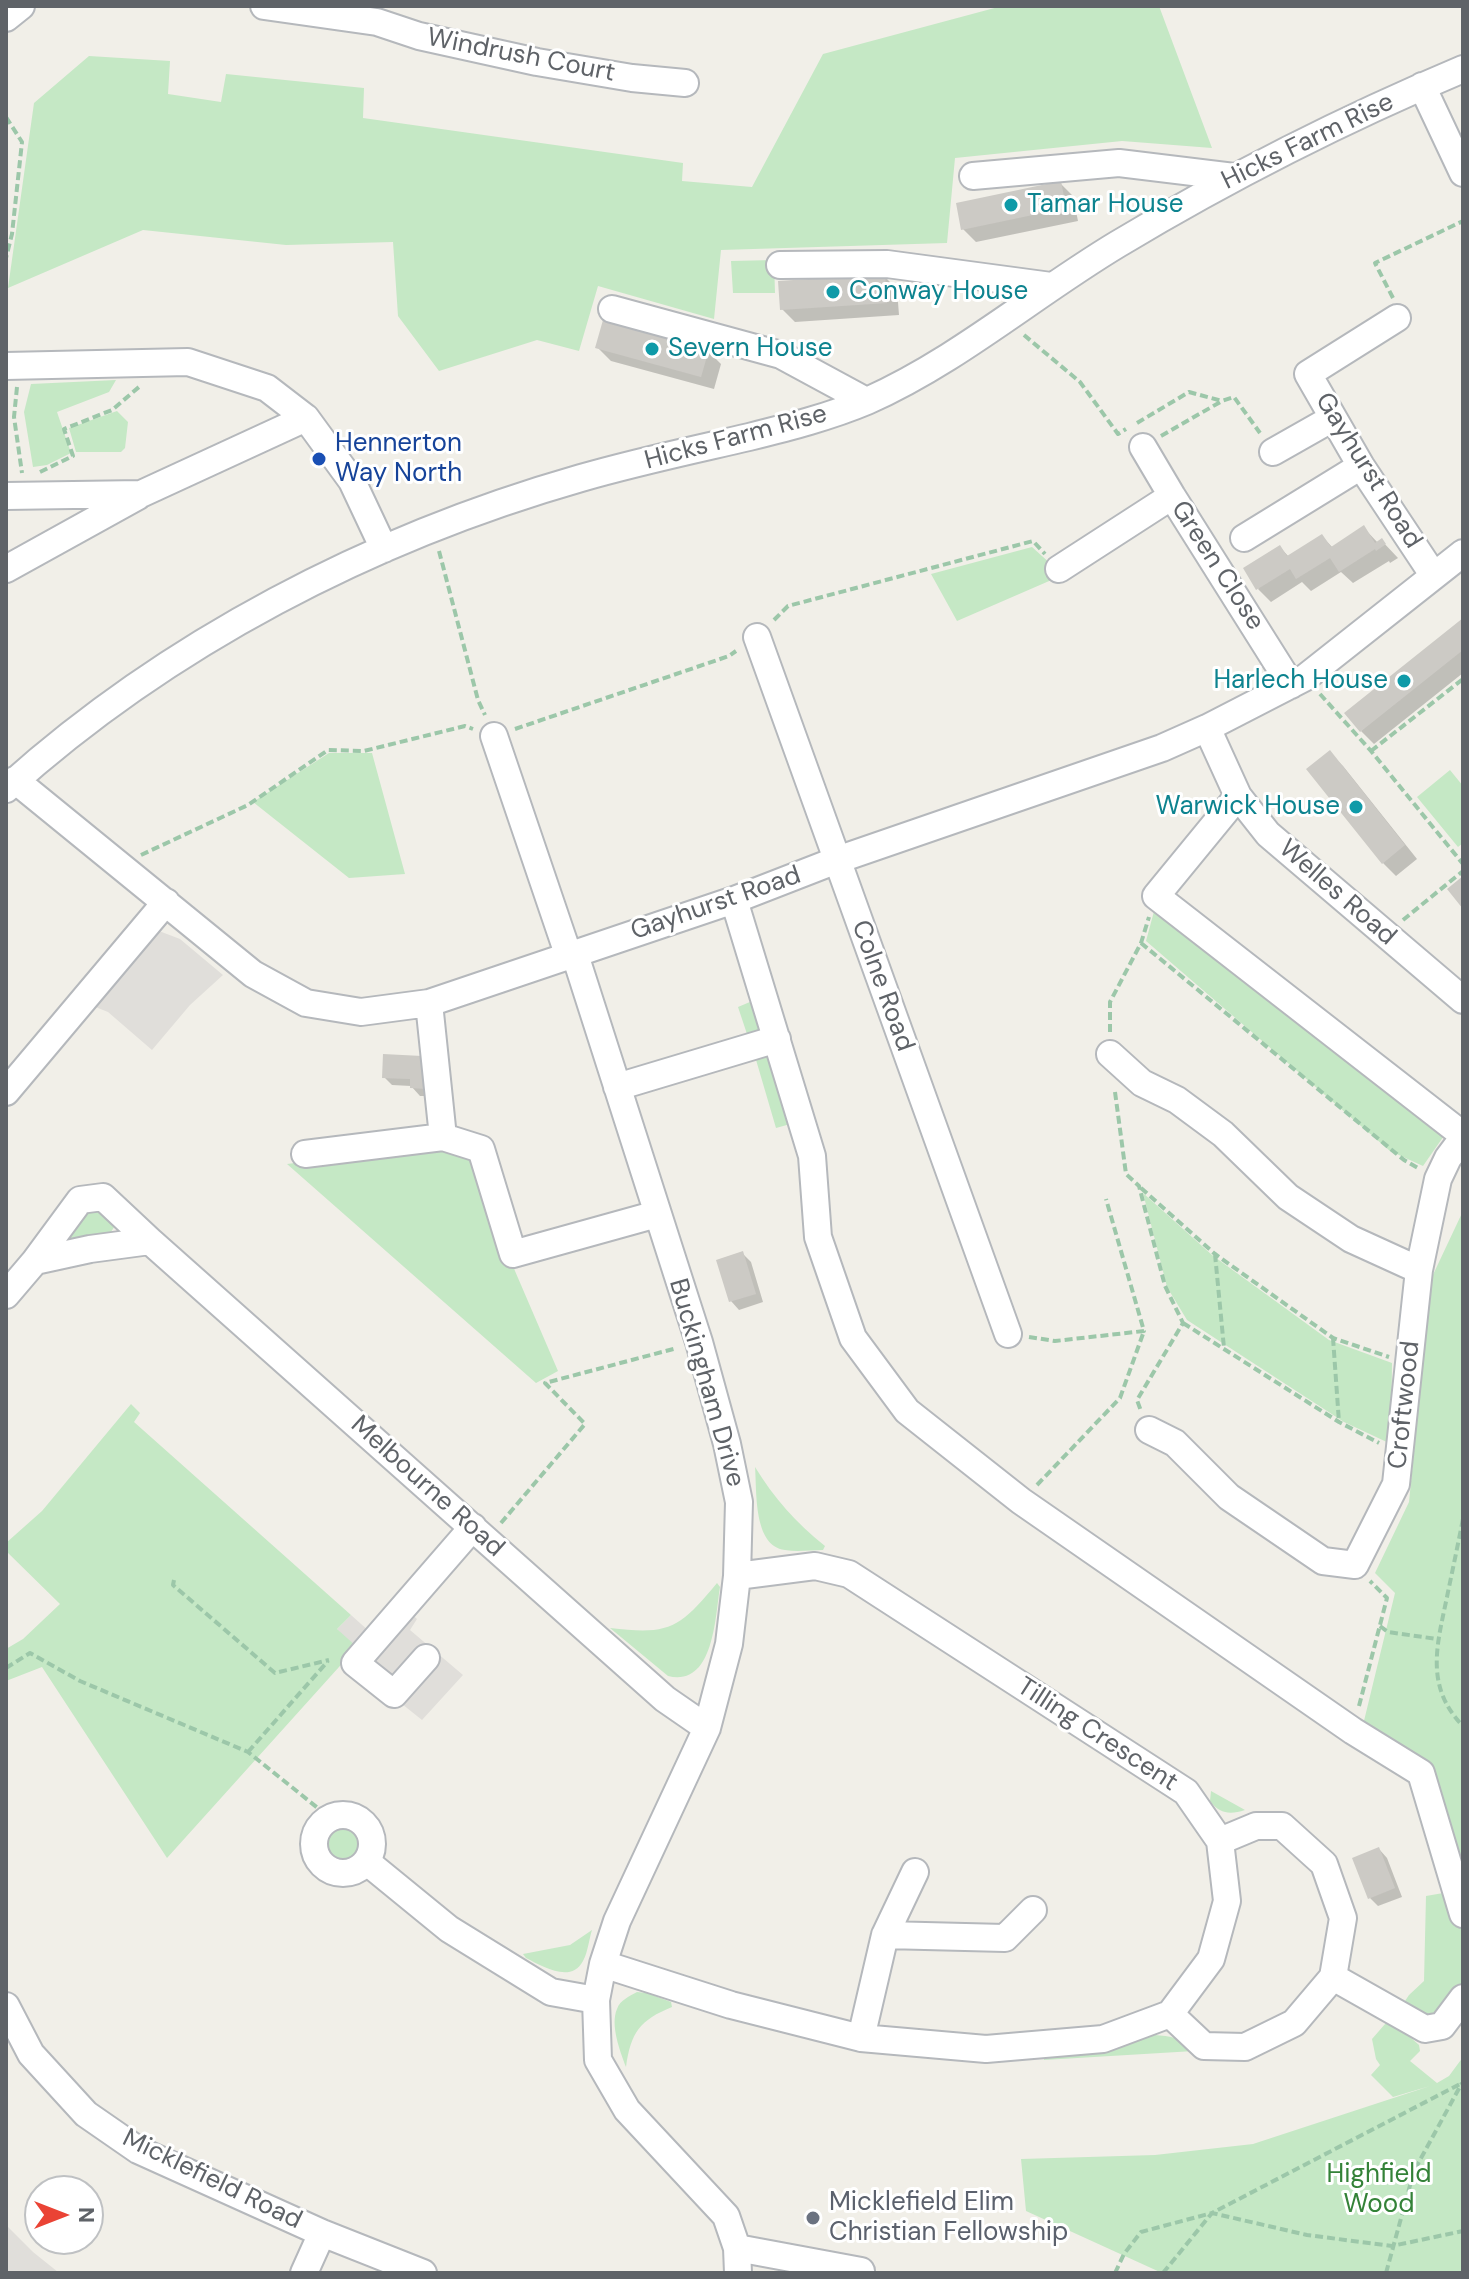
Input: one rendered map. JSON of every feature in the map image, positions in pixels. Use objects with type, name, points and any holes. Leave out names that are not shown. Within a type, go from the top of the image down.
[{"type":"street","points":[[6,18],[21,6]]},
{"type":"street","name":"Windrush Court","points":[[264,6],[377,22],[419,36],[537,62],[632,78],[685,83]]},
{"type":"street","name":"Hicks Farm Rise","points":[[11,785],[114,700],[200,644],[287,595],[384,549],[506,502],[582,478],[801,424],[866,401],[934,366],[1051,286],[1234,177],[1463,69]]},
{"type":"street","points":[[1422,86],[1463,173]]},
{"type":"street","points":[[973,176],[1119,163],[1234,177]]},
{"type":"street","points":[[780,265],[887,264],[1051,286]]},
{"type":"street","points":[[612,309],[781,355],[866,401]]},
{"type":"street","name":"Gayhurst Road","points":[[1397,318],[1308,374],[1361,466],[1434,576]]},
{"type":"street","points":[[13,366],[188,362],[267,388],[306,418],[352,481],[384,549]]},
{"type":"street","points":[[6,569],[141,494],[306,418]]},
{"type":"street","points":[[1273,452],[1333,418]]},
{"type":"street","name":"Green Close","points":[[1143,447],[1291,685]]},
{"type":"street","points":[[1244,538],[1361,466]]},
{"type":"street","points":[[16,496],[141,494]]},
{"type":"street","points":[[1059,569],[1172,496]]},
{"type":"street","name":"Gayhurst Road","points":[[11,785],[120,864],[253,974],[306,1003],[361,1012],[429,1003],[734,900],[837,860],[1148,753],[1207,728],[1306,677],[1463,553]]},
{"type":"street","name":"Colne Road","points":[[757,637],[1008,1334]]},
{"type":"street","name":"Welles Road","points":[[1207,728],[1238,796],[1268,834],[1463,1000]]},
{"type":"street","name":"Buckingham Drive","points":[[494,736],[565,945],[577,961],[699,1342],[727,1444],[739,1502],[737,1576],[729,1644],[707,1728],[617,1921],[603,1964],[596,2000],[598,2060],[627,2110],[726,2216],[738,2260]]},
{"type":"street","points":[[1238,796],[1156,896],[1463,1137]]},
{"type":"street","points":[[734,900],[812,1156],[818,1237],[853,1338],[907,1411],[1021,1501],[1353,1731],[1421,1773],[1463,1914]]},
{"type":"street","points":[[6,1092],[166,902]]},
{"type":"street","points":[[429,1003],[443,1137]]},
{"type":"street","points":[[617,1087],[777,1039]]},
{"type":"street","points":[[1110,1054],[1142,1083],[1177,1100],[1223,1134],[1288,1197],[1351,1239],[1419,1270]]},
{"type":"street","points":[[305,1154],[443,1137],[481,1149],[513,1254],[657,1214]]},
{"type":"street","name":"Croftwood","points":[[1355,1565],[1396,1484],[1419,1270],[1438,1179],[1463,1137]]},
{"type":"street","name":"Melbourne Road","points":[[6,1295],[80,1200],[103,1197],[665,1699],[707,1728]]},
{"type":"street","points":[[35,1261],[150,1241]]},
{"type":"street","points":[[1149,1430],[1175,1443],[1229,1497],[1323,1561],[1355,1565]]},
{"type":"street","points":[[426,1658],[394,1694],[342,1662],[480,1534]]},
{"type":"street","name":"Tilling Crescent","points":[[737,1576],[815,1566],[849,1574],[1186,1792],[1220,1841],[1227,1901],[1211,1959],[1170,2014]]},
{"type":"street","points":[[349,1814],[366,1824],[373,1843],[367,1862],[349,1873],[328,1870],[315,1854],[315,1832],[329,1817],[349,1814]]},
{"type":"street","points":[[603,1964],[731,2005],[861,2038],[986,2049],[1103,2039],[1170,2014],[1204,2046],[1245,2047],[1294,2023],[1333,1977],[1343,1918],[1324,1864],[1282,1826],[1256,1826],[1220,1841]]},
{"type":"street","points":[[367,1862],[449,1929],[551,1992],[596,2000]]},
{"type":"street","points":[[861,2038],[885,1935],[915,1872]]},
{"type":"street","points":[[885,1935],[1005,1938],[1033,1910]]},
{"type":"street","points":[[1333,1977],[1425,2029],[1442,2026],[1463,1998]]},
{"type":"street","name":"Micklefield Road","points":[[6,2006],[31,2054],[86,2114],[138,2150],[322,2233],[423,2273]]},
{"type":"street","points":[[304,2273],[322,2233]]},
{"type":"street","points":[[738,2260],[861,2271]]},
{"type":"path","points":[[6,117],[22,142],[12,234],[6,258]]},
{"type":"path","points":[[6,193],[16,194]]},
{"type":"path","points":[[1397,318],[1395,303],[1375,263],[1463,221]]},
{"type":"path","points":[[1005,319],[1080,382],[1118,434],[1189,392],[1222,401]]},
{"type":"path","points":[[16,496],[31,476],[73,456],[64,429],[112,410],[168,362]]},
{"type":"path","points":[[13,366],[16,496]]},
{"type":"path","points":[[1143,447],[1234,397],[1273,452]]},
{"type":"path","points":[[433,529],[478,700],[494,736]]},
{"type":"path","points":[[120,864],[248,805],[328,750],[364,751],[465,726],[494,736],[729,656],[757,637],[788,606],[1033,541],[1059,569]]},
{"type":"path","points":[[1371,751],[1463,679]]},
{"type":"path","points":[[1327,701],[1463,864]]},
{"type":"path","points":[[1385,934],[1463,871]]},
{"type":"path","points":[[1156,896],[1141,943],[1110,1002],[1110,1054],[1126,1174],[1215,1254],[1333,1338],[1410,1364]]},
{"type":"path","points":[[1141,943],[1404,1160],[1438,1179]]},
{"type":"path","points":[[1139,1186],[1165,1286],[1183,1323],[1339,1422],[1401,1455]]},
{"type":"path","points":[[1021,1501],[1120,1398],[1144,1331],[1106,1199]]},
{"type":"path","points":[[1215,1254],[1224,1349]]},
{"type":"path","points":[[1149,1430],[1137,1400],[1183,1323]]},
{"type":"path","points":[[1055,1341],[1144,1331]]},
{"type":"path","points":[[1333,1338],[1339,1422]]},
{"type":"path","points":[[480,1534],[585,1424],[545,1383],[699,1342]]},
{"type":"path","points":[[1463,1519],[1437,1639],[1437,1677],[1442,1698],[1463,1726]]},
{"type":"path","points":[[1353,1731],[1387,1598],[1355,1565]]},
{"type":"path","points":[[174,1580],[173,1585],[275,1673],[342,1662]]},
{"type":"path","points":[[1380,1626],[1388,1632],[1437,1639]]},
{"type":"path","points":[[6,1668],[30,1653],[80,1681],[248,1752],[329,1817]]},
{"type":"path","points":[[248,1752],[342,1662]]},
{"type":"path","points":[[1115,2273],[1124,2254],[1141,2232],[1212,2213],[1463,2083]]},
{"type":"path","points":[[1386,2273],[1414,2171],[1463,2083]]},
{"type":"path","points":[[1212,2213],[1307,2235],[1392,2246],[1463,2231]]},
{"type":"path","points":[[1163,2273],[1212,2213]]},
{"type":"shaded area","points":[[159,931],[180,939],[223,975],[190,1005],[152,1050],[108,1012],[93,1006]]},
{"type":"shaded area","points":[[457,1537],[470,1550],[459,1549],[407,1610],[417,1619],[410,1630],[463,1675],[422,1720],[397,1700],[337,1629],[351,1615],[370,1632]]},
{"type":"shaded area","points":[[6,2225],[24,2243],[24,2255],[37,2255],[58,2272],[57,2273],[6,2273]]},
{"type":"green space","points":[[1002,6],[1159,6],[1212,148],[1122,141],[955,158],[947,243],[721,250],[714,319],[598,286],[579,351],[537,340],[439,371],[398,316],[393,242],[286,245],[143,230],[8,288],[34,103],[89,56],[170,61],[168,94],[221,102],[226,74],[364,88],[363,118],[683,163],[682,181],[752,187],[823,54]]},
{"type":"green space","points":[[774,260],[775,293],[733,293],[731,261]]},
{"type":"green space","points":[[116,380],[109,392],[57,412],[71,453],[47,465],[33,467],[24,412],[31,384]]},
{"type":"green space","points":[[117,411],[128,422],[125,448],[121,452],[76,452],[69,428]]},
{"type":"green space","points":[[1032,547],[1063,575],[957,621],[931,574]]},
{"type":"green space","points":[[329,753],[372,753],[405,874],[349,878],[253,802]]},
{"type":"green space","points":[[1450,770],[1463,786],[1463,843],[1458,847],[1417,797]]},
{"type":"green space","points":[[1156,904],[1448,1130],[1423,1166],[1390,1151],[1146,941]]},
{"type":"green space","points":[[757,999],[767,1036],[750,1043],[738,1007]]},
{"type":"green space","points":[[766,1049],[794,1123],[776,1128],[754,1053]]},
{"type":"green space","points":[[438,1145],[474,1154],[515,1271],[558,1371],[536,1383],[287,1164]]},
{"type":"green space","points":[[1143,1193],[1212,1255],[1329,1340],[1392,1363],[1391,1444],[1344,1422],[1187,1320],[1167,1287]]},
{"type":"green space","points":[[90,1203],[116,1224],[111,1232],[68,1239],[66,1236]]},
{"type":"green space","points":[[1463,1211],[1463,1881],[1428,1778],[1363,1725],[1395,1593],[1375,1573],[1409,1502],[1431,1279]]},
{"type":"green space","points":[[131,1404],[140,1413],[134,1422],[351,1615],[337,1629],[357,1647],[167,1858],[42,1667],[6,1681],[6,1649],[23,1639],[60,1604],[6,1551],[6,1543],[42,1511]]},
{"type":"green space","points":[[755,1467],[786,1510],[825,1546],[823,1550],[785,1550],[767,1539],[759,1516]]},
{"type":"green space","points":[[717,1583],[720,1587],[709,1647],[695,1671],[683,1677],[668,1676],[610,1628],[646,1630],[671,1625],[693,1610]]},
{"type":"green space","points":[[1211,1791],[1245,1810],[1235,1813],[1222,1811],[1210,1801]]},
{"type":"green space","points":[[347,1817],[362,1824],[369,1839],[362,1854],[347,1861],[332,1854],[325,1839],[332,1824]]},
{"type":"green space","points":[[1449,1892],[1463,1915],[1463,1988],[1446,2013],[1427,2018],[1403,2004],[1424,1981],[1426,1896]]},
{"type":"green space","points":[[592,1930],[583,1961],[571,1971],[548,1969],[523,1954],[570,1945]]},
{"type":"green space","points":[[637,1992],[671,2002],[672,2007],[652,2017],[639,2029],[634,2036],[626,2067],[617,2038],[615,2015],[620,2003]]},
{"type":"green space","name":"Highfield Wood","points":[[1392,2016],[1415,2027],[1410,2037],[1419,2045],[1420,2051],[1410,2061],[1437,2083],[1449,2076],[1463,2057],[1463,2273],[1162,2273],[1026,2211],[1021,2159],[1155,2155],[1253,2144],[1430,2086],[1393,2097],[1371,2075],[1380,2065],[1372,2039]]},
{"type":"green space","points":[[1155,2035],[1182,2040],[1194,2051],[1044,2060],[1044,2057],[1095,2051]]},
{"type":"building","name":"Tamar House","points":[[1061,181],[1066,208],[961,230],[956,203]]},
{"type":"building","name":"Conway House","points":[[885,274],[887,303],[780,310],[778,281]]},
{"type":"building","name":"Severn House","points":[[603,320],[709,349],[701,377],[595,348]]},
{"type":"building","points":[[1364,525],[1375,543],[1382,538],[1386,544],[1339,572],[1330,558],[1296,579],[1290,569],[1256,590],[1243,568],[1280,545],[1287,556],[1322,534],[1331,547]]},
{"type":"building","name":"Harlech House","points":[[1463,618],[1463,650],[1360,732],[1344,713]]},
{"type":"building","name":"Warwick House","points":[[1330,750],[1405,845],[1382,864],[1306,769]]},
{"type":"building","points":[[1463,876],[1463,909],[1447,889]]},
{"type":"building","points":[[383,1054],[422,1056],[421,1061],[430,1061],[429,1089],[410,1088],[410,1079],[382,1078]]},
{"type":"building","points":[[743,1251],[756,1294],[729,1302],[716,1260]]},
{"type":"building","points":[[1379,1847],[1395,1888],[1368,1899],[1352,1858]]},
{"type":"place","name":"Tamar House","points":[[1011,205]]},
{"type":"place","name":"Conway House","points":[[833,292]]},
{"type":"place","name":"Severn House","points":[[652,349]]},
{"type":"place","name":"Hennerton Way North","points":[[319,459]]},
{"type":"place","name":"Harlech House","points":[[1404,681]]},
{"type":"place","name":"Warwick House","points":[[1356,807]]},
{"type":"place","name":"Micklefield Elim Christian Fellowship","points":[[813,2218]]}]
